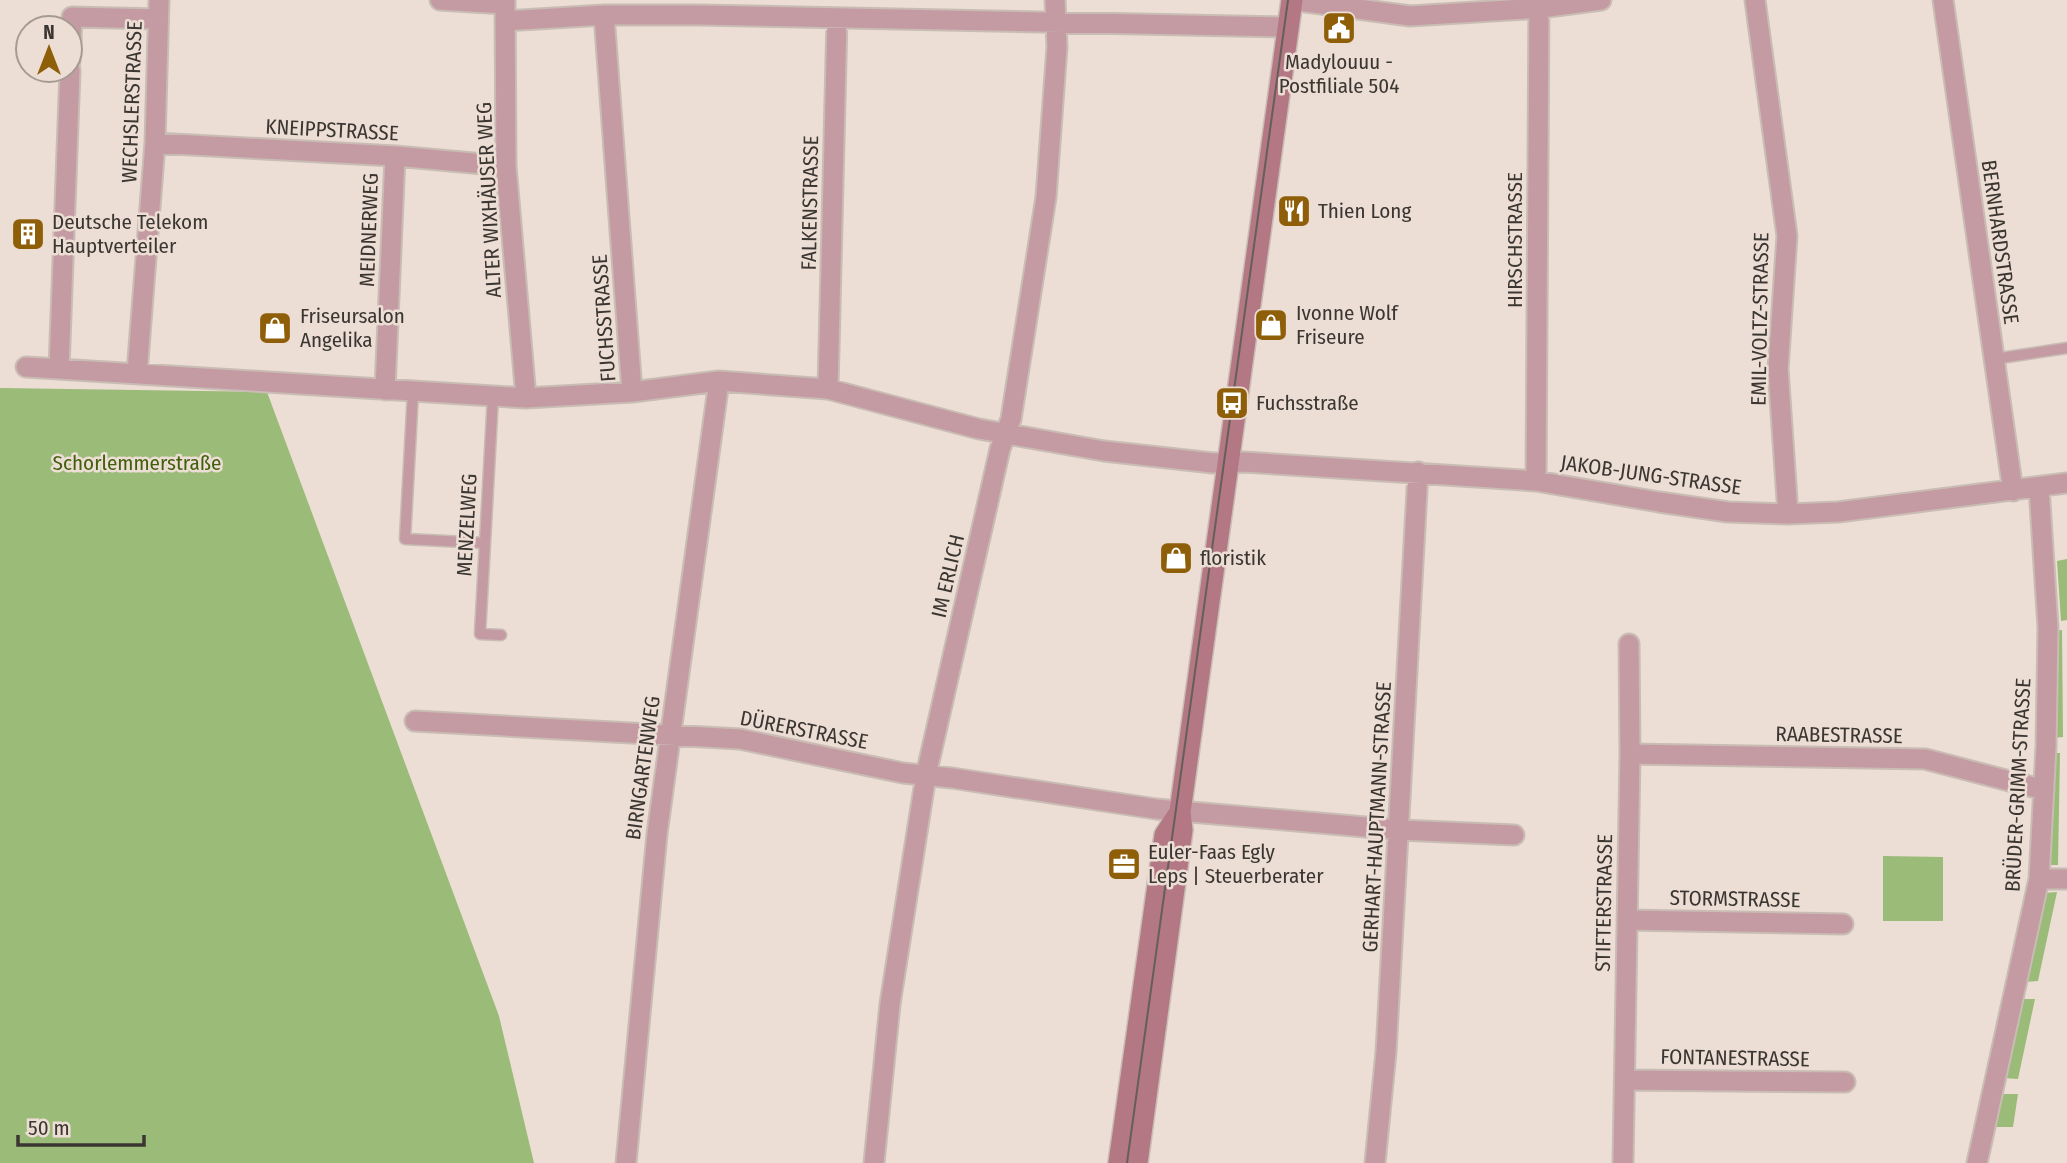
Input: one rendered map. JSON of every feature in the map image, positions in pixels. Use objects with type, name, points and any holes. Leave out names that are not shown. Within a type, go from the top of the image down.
[{"type":"street","points":[[440,0],[505,9],[604,15],[1055,20],[1288,27]]},
{"type":"street","name":"IM ERLICH","points":[[874,1163],[890,1004],[926,775],[1000,449],[1013,407],[1046,197],[1056,47],[1055,0]]},
{"type":"street","points":[[1137,1163],[1182,830],[1180,812],[1292,0],[1410,16],[1601,0]]},
{"type":"street","name":"EMIL-VOLTZ-STRASSE","points":[[1755,0],[1787,236],[1778,369],[1788,514]]},
{"type":"street","name":"BERNHARDSTRASSE","points":[[1943,0],[2013,491]]},
{"type":"street","name":"HIRSCHSTRASSE","points":[[1536,481],[1539,4]]},
{"type":"street","points":[[84,16],[158,9]]},
{"type":"street","name":"WECHSLERSTRASSE","points":[[137,373],[155,143],[158,9]]},
{"type":"street","name":"ALTER WIXHÄUSER WEG","points":[[505,9],[506,166],[526,398]]},
{"type":"street","name":"FUCHSSTRASSE","points":[[604,15],[632,392],[719,381],[828,389],[979,429],[1137,456],[1228,462]]},
{"type":"street","name":"FALKENSTRASSE","points":[[828,389],[837,18]]},
{"type":"street","points":[[59,369],[69,84]]},
{"type":"street","name":"KNEIPPSTRASSE","points":[[155,143],[395,156],[506,166]]},
{"type":"street","name":"MEIDNERWEG","points":[[386,390],[395,156]]},
{"type":"street","points":[[26,367],[526,398],[632,392]]},
{"type":"street","name":"BIRNGARTENWEG","points":[[626,1163],[657,834],[719,381]]},
{"type":"street","name":"JAKOB-JUNG-STRASSE","points":[[1228,462],[1536,481],[1728,512],[1788,514],[1838,512],[2067,483]]},
{"type":"street","name":"GERHART-HAUPTMANN-STRASSE","points":[[1375,1163],[1386,1052],[1400,830],[1418,472]]},
{"type":"street","name":"BRÜDER-GRIMM-STRASSE","points":[[1977,1163],[2039,879],[2048,628],[2039,487]]},
{"type":"street","name":"STIFTERSTRASSE","points":[[1623,1163],[1629,644]]},
{"type":"street","name":"DÜRERSTRASSE","points":[[415,721],[740,739],[903,773],[1180,812],[1400,830],[1514,835]]},
{"type":"street","name":"RAABESTRASSE","points":[[1629,754],[1925,759],[2044,790]]},
{"type":"street","points":[[1119,1163],[1165,835],[1180,812]]},
{"type":"street","points":[[2039,879],[2067,879]]},
{"type":"street","name":"STORMSTRASSE","points":[[1627,920],[1843,924]]},
{"type":"street","name":"FONTANESTRASSE","points":[[1625,1080],[1845,1082]]},
{"type":"lane","points":[[1994,359],[2067,348]]},
{"type":"lane","points":[[413,392],[405,539],[485,543]]},
{"type":"lane","name":"MENZELWEG","points":[[493,396],[480,634],[501,635]]},
{"type":"green space","name":"Schorlemmerstraße","points":[[0,388],[267,392],[499,1016],[534,1163],[0,1163]]},
{"type":"green space","points":[[2067,559],[2067,620],[2061,621],[2057,561]]},
{"type":"green space","points":[[2062,630],[2063,737],[2052,738],[2053,631]]},
{"type":"green space","points":[[2052,753],[2060,753],[2058,865],[2048,865]]},
{"type":"green space","points":[[1883,856],[1943,857],[1943,921],[1883,921]]},
{"type":"green space","points":[[2057,892],[2038,981],[2025,982],[2044,893]]},
{"type":"green space","points":[[2021,999],[2035,999],[2018,1079],[2004,1078]]},
{"type":"green space","points":[[2001,1094],[2018,1094],[2013,1127],[1995,1127]]},
{"type":"tram line","points":[[1127,1163],[1288,0]]},
{"type":"place","name":"Madylouuu - Postfiliale 504","points":[[1339,28]]},
{"type":"place","name":"Thien Long","points":[[1294,211]]},
{"type":"place","name":"Deutsche Telekom Hauptverteiler","points":[[28,234]]},
{"type":"place","name":"Ivonne Wolf Friseure","points":[[1271,325]]},
{"type":"place","name":"Friseursalon Angelika","points":[[275,328]]},
{"type":"place","name":"Fuchsstraße","points":[[1232,403]]},
{"type":"place","name":"floristik","points":[[1176,558]]},
{"type":"place","name":"Euler-Faas Egly Leps | Steuerberater","points":[[1124,864]]}]
